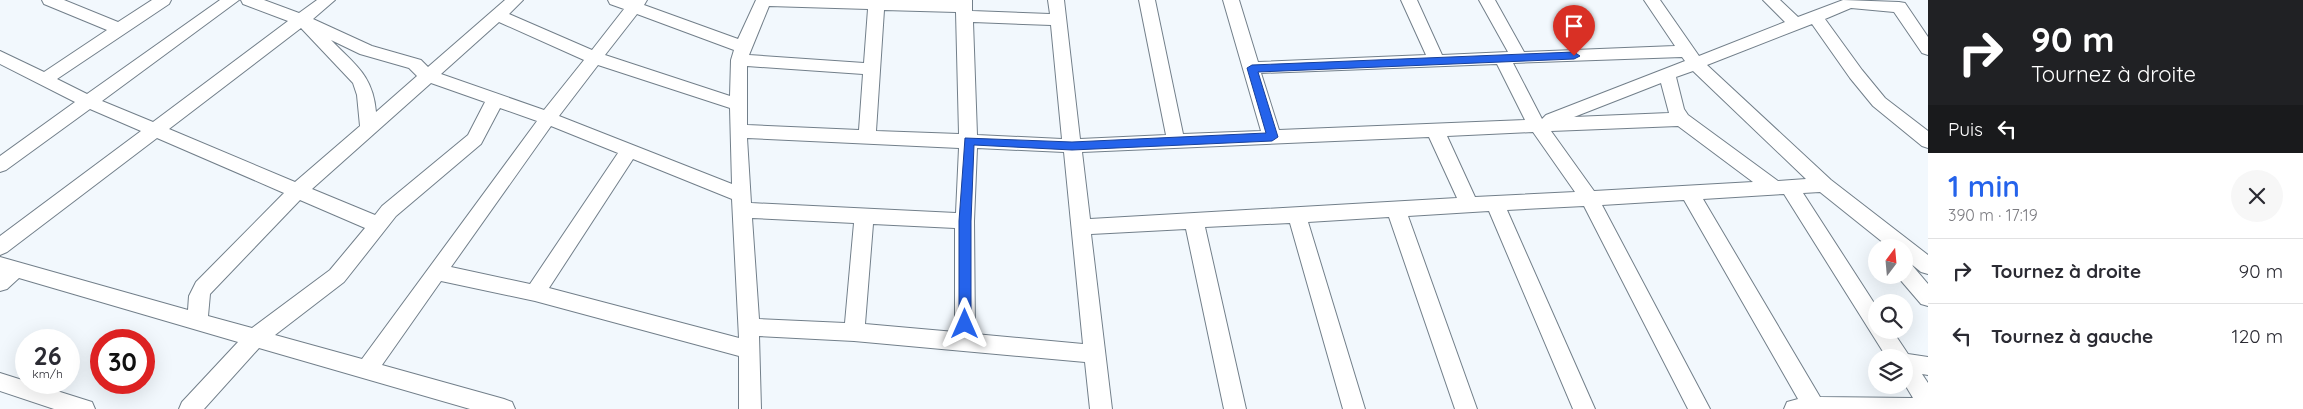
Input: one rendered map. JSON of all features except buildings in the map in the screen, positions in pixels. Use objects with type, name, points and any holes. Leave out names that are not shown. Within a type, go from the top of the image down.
[{"type":"street","points":[[50,0],[120,29]]},
{"type":"street","points":[[45,80],[163,0]]},
{"type":"street","points":[[0,165],[231,0]]},
{"type":"street","points":[[249,0],[301,20],[366,50],[415,64],[428,76],[548,118],[629,150],[741,202],[864,216],[965,221]]},
{"type":"street","points":[[0,247],[327,0]]},
{"type":"street","points":[[197,321],[199,296],[203,288],[298,190],[515,0]]},
{"type":"street","points":[[616,0],[637,3],[741,54],[870,69]]},
{"type":"street","points":[[1056,0],[1100,409]]},
{"type":"street","points":[[1147,0],[1176,142]]},
{"type":"street","points":[[1231,0],[1272,137]]},
{"type":"street","points":[[1408,0],[1437,61]]},
{"type":"street","points":[[1487,0],[1537,125],[1589,198],[1699,409]]},
{"type":"street","points":[[1652,0],[1691,57],[1824,184],[1928,266]]},
{"type":"street","points":[[1771,0],[1796,24]]},
{"type":"street","points":[[750,409],[749,327],[738,131],[741,54],[764,1],[964,8],[1058,20]]},
{"type":"street","points":[[1252,68],[1510,58],[1691,57],[1796,24],[1849,1],[1899,7],[1928,49]]},
{"type":"street","points":[[366,370],[548,118],[637,3]]},
{"type":"street","points":[[867,136],[870,69],[876,4]]},
{"type":"street","points":[[964,8],[968,141],[965,221],[965,342]]},
{"type":"street","points":[[497,15],[595,58],[739,105]]},
{"type":"street","points":[[1815,16],[1856,74],[1879,102],[1928,141]]},
{"type":"street","points":[[1907,18],[1928,20]]},
{"type":"street","points":[[301,20],[360,80],[366,95],[369,127]]},
{"type":"street","points":[[0,57],[89,102],[378,225]]},
{"type":"street","points":[[1537,125],[1667,74],[1691,57]]},
{"type":"street","points":[[1667,74],[1676,111],[1682,119],[1780,187],[1868,312]]},
{"type":"street","points":[[190,409],[255,338],[337,276],[389,211],[475,139],[495,100]]},
{"type":"street","points":[[738,131],[1072,146],[1682,119]]},
{"type":"street","points":[[1435,130],[1469,205]]},
{"type":"street","points":[[535,292],[629,150]]},
{"type":"street","points":[[1081,227],[1824,184]]},
{"type":"street","points":[[1689,192],[1804,408],[1927,408],[1924,397],[1913,379]]},
{"type":"street","points":[[1842,198],[1876,239]]},
{"type":"street","points":[[1495,204],[1584,409]]},
{"type":"street","points":[[1396,209],[1466,409]]},
{"type":"street","points":[[1297,215],[1354,409]]},
{"type":"street","points":[[854,332],[864,216]]},
{"type":"street","points":[[1194,221],[1235,409]]},
{"type":"street","points":[[437,272],[535,292],[749,350]]},
{"type":"street","points":[[5,273],[197,321],[504,409]]},
{"type":"street","points":[[1913,280],[1928,298]]},
{"type":"street","points":[[749,327],[854,332],[1095,354]]},
{"type":"street","points":[[1913,365],[1928,366]]},
{"type":"street","points":[[0,382],[84,409]]},
{"type":"route","points":[[965,324],[965,221],[968,141],[1072,146],[1272,137],[1252,68],[1574,56]]}]
